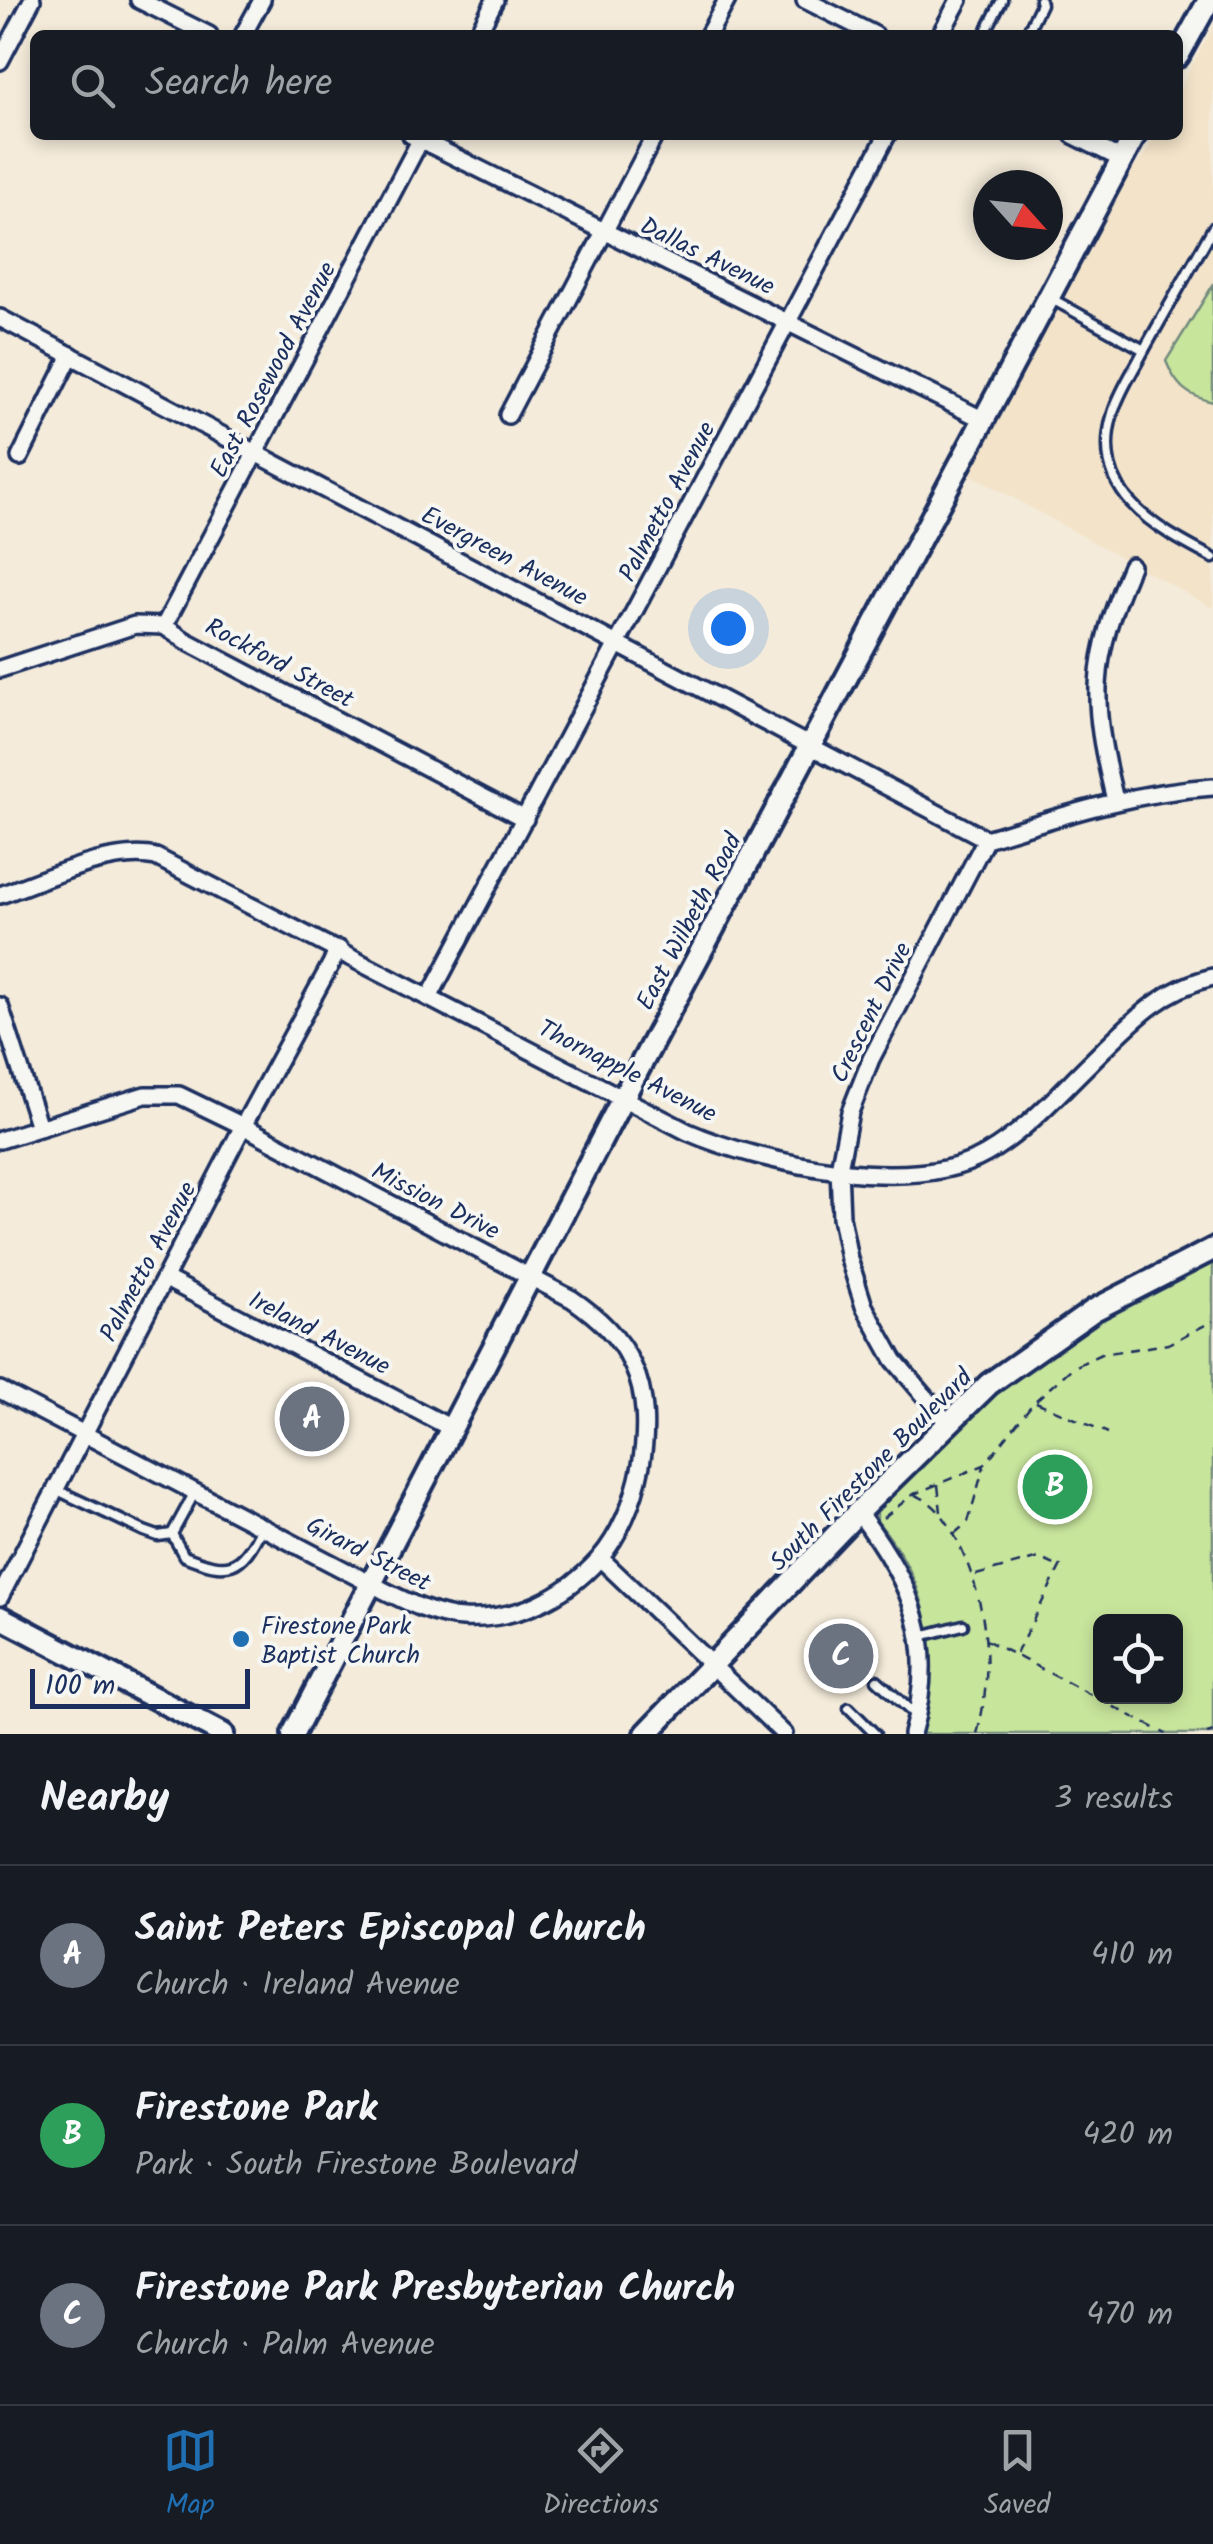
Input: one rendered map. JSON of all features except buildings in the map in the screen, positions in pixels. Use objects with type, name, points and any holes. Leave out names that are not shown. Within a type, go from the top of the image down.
[{"type":"main road","points":[[1183,47],[1209,0]]},
{"type":"main road","name":"East Wilbeth Road","points":[[293,1734],[622,1098],[1131,140]]},
{"type":"main road","name":"South Firestone Boulevard","points":[[646,1734],[947,1422],[1049,1338],[1094,1310],[1213,1249]]},
{"type":"main road","points":[[0,1617],[223,1734]]},
{"type":"street","points":[[0,61],[32,0]]},
{"type":"street","points":[[138,0],[200,30]]},
{"type":"street","points":[[247,30],[262,0]]},
{"type":"street","points":[[479,30],[495,0]]},
{"type":"street","points":[[711,30],[727,0]]},
{"type":"street","points":[[805,0],[865,30]]},
{"type":"street","points":[[943,30],[959,0]]},
{"type":"street","name":"East Rosewood Avenue","points":[[164,626],[417,140]]},
{"type":"street","name":"Dallas Avenue","points":[[425,140],[982,419]]},
{"type":"street","points":[[508,415],[652,140]]},
{"type":"street","name":"Palmetto Avenue","points":[[430,996],[885,140]]},
{"type":"street","points":[[1083,140],[1121,159]]},
{"type":"street","name":"Evergreen Avenue","points":[[0,318],[986,840]]},
{"type":"street","points":[[20,457],[71,355]]},
{"type":"street","points":[[1116,800],[1100,741],[1096,687],[1106,628],[1131,566]]},
{"type":"street","points":[[0,668],[135,625],[164,626]]},
{"type":"street","name":"Rockford Street","points":[[164,626],[525,819]]},
{"type":"street","points":[[986,840],[1116,800],[1167,790],[1213,787]]},
{"type":"street","name":"Crescent Drive","points":[[947,1422],[894,1360],[864,1306],[848,1259],[839,1170],[850,1112],[871,1059],[986,840]]},
{"type":"street","name":"Thornapple Avenue","points":[[0,894],[110,859],[146,855],[193,874],[709,1141],[756,1156],[839,1170],[917,1173],[957,1166],[983,1156],[1025,1126],[1145,1009],[1180,987],[1213,978]]},
{"type":"street","name":"Palmetto Avenue","points":[[0,1597],[339,949]]},
{"type":"street","points":[[0,1006],[39,1127]]},
{"type":"street","name":"Mission Drive","points":[[0,1140],[158,1093],[179,1096],[244,1126],[572,1299],[597,1316],[626,1354],[641,1388],[645,1412],[643,1462],[624,1516],[600,1558]]},
{"type":"street","name":"Ireland Avenue","points":[[166,1279],[452,1428]]},
{"type":"street","name":"Girard Street","points":[[0,1390],[371,1584],[441,1615],[510,1615],[551,1597],[600,1558]]},
{"type":"street","points":[[858,1512],[899,1572],[921,1636],[922,1684],[912,1734]]},
{"type":"street","points":[[600,1558],[784,1734]]},
{"type":"lane","points":[[987,30],[1002,0]]},
{"type":"lane","points":[[1029,30],[1042,4],[1040,0]]},
{"type":"lane","points":[[1213,228],[1113,412],[1108,445],[1123,495],[1141,516],[1213,558]]},
{"type":"lane","points":[[1048,296],[1144,350]]},
{"type":"lane","points":[[56,1490],[158,1536],[172,1534]]},
{"type":"lane","points":[[172,1534],[195,1492]]},
{"type":"lane","points":[[172,1534],[184,1556],[211,1567],[227,1568],[251,1551],[262,1526]]},
{"type":"lane","points":[[921,1636],[963,1625]]},
{"type":"lane","points":[[877,1680],[917,1716]]},
{"type":"lane","points":[[849,1708],[876,1734]]},
{"type":"path","points":[[954,1534],[968,1522],[984,1465],[1034,1402],[1072,1368],[1091,1358],[1168,1344],[1213,1321]]},
{"type":"path","points":[[1034,1402],[1108,1433]]},
{"type":"path","points":[[872,1530],[914,1494],[984,1465]]},
{"type":"path","points":[[938,1484],[938,1504],[973,1576],[986,1640],[986,1680],[977,1734]]},
{"type":"path","points":[[914,1494],[931,1503],[944,1517]]},
{"type":"path","points":[[973,1576],[1040,1558],[1061,1566],[1015,1655]]},
{"type":"path","points":[[986,1640],[1166,1734]]},
{"type":"path","points":[[1207,1734],[1213,1732]]},
{"type":"shaded area","points":[[1213,27],[1213,608],[968,473],[1123,180],[1152,140],[1183,140],[1183,83]]},
{"type":"green space","points":[[1213,285],[1213,402],[1184,389],[1166,361]]},
{"type":"green space","points":[[1213,1260],[1213,1734],[920,1734],[929,1676],[927,1622],[910,1570],[877,1521],[877,1507],[1010,1380],[1134,1300]]},
{"type":"place","name":"Saint Peters Episcopal Church","points":[[312,1419]]},
{"type":"place","name":"Firestone Park","points":[[1055,1487]]},
{"type":"place","name":"Firestone Park Baptist Church","points":[[241,1639]]},
{"type":"place","name":"Firestone Park Presbyterian Church","points":[[841,1656]]}]
